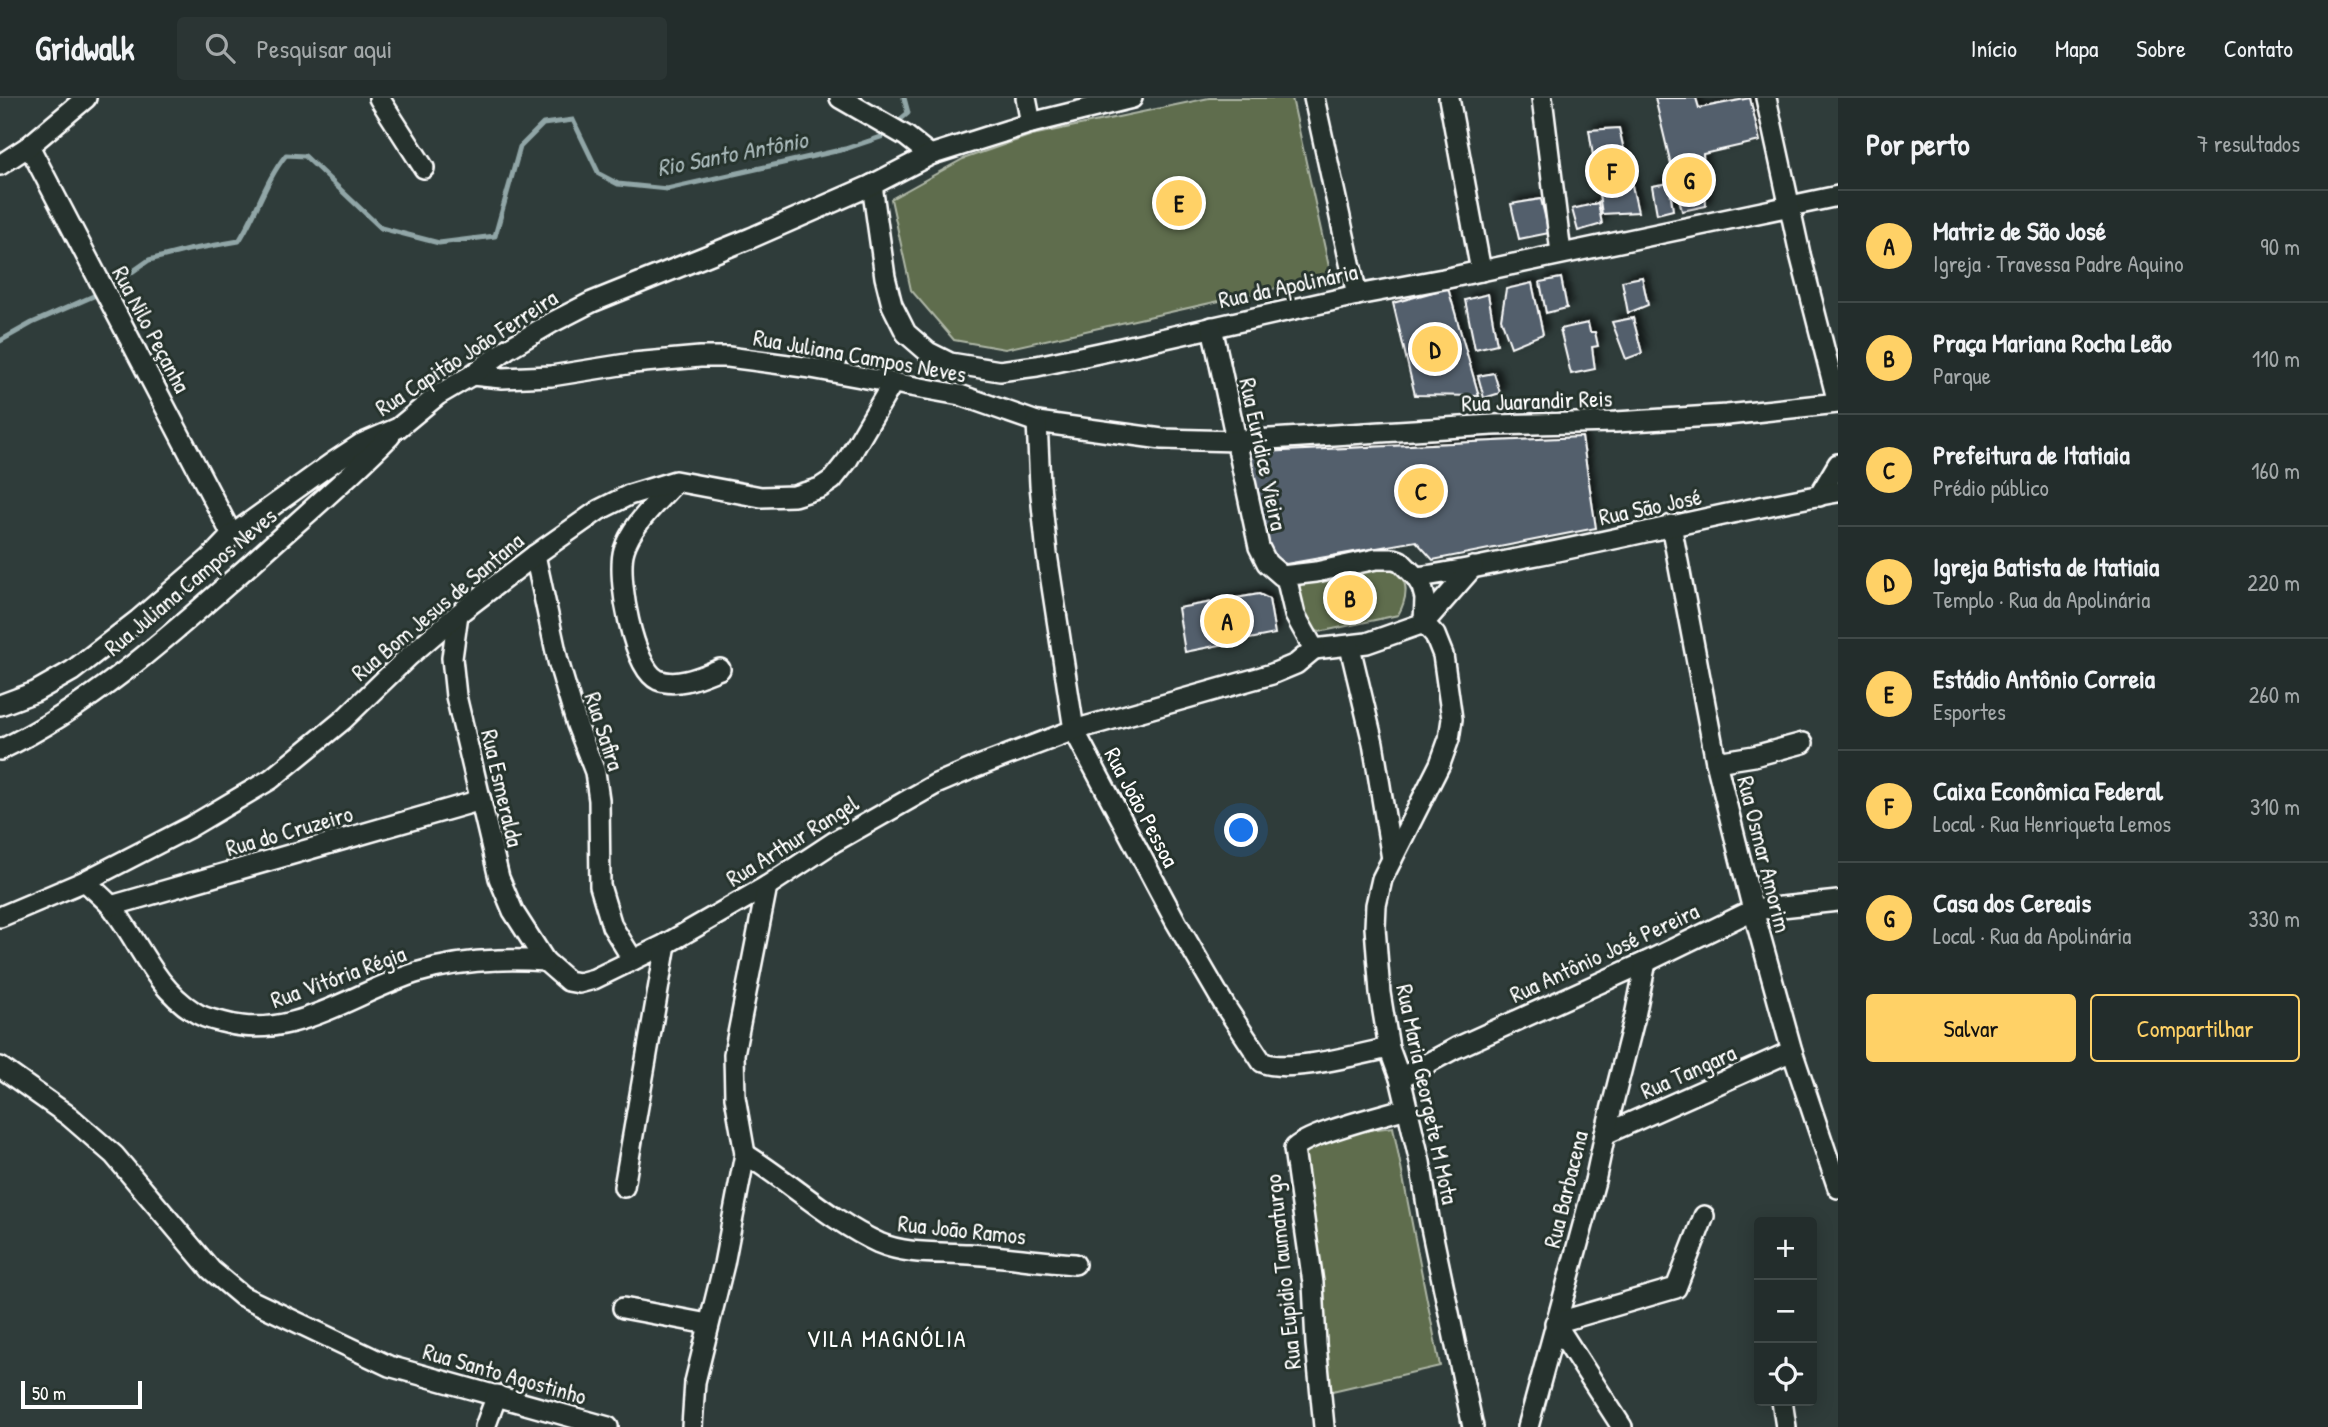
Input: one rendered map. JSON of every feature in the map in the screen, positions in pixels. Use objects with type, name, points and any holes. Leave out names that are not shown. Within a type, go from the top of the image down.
[{"type":"street","points":[[0,165],[29,146],[86,98]]},
{"type":"street","points":[[379,98],[424,168]]},
{"type":"street","points":[[841,98],[906,136],[930,155]]},
{"type":"street","points":[[1026,98],[1031,123]]},
{"type":"street","name":"Rua Capitão João Ferreira","points":[[0,705],[35,692],[72,671],[138,620],[210,558],[232,535],[332,463],[361,444],[398,428],[438,395],[472,375],[507,349],[592,302],[872,186],[930,155],[1031,123],[1132,98]]},
{"type":"street","points":[[1314,98],[1357,295]]},
{"type":"street","points":[[1449,98],[1481,271]]},
{"type":"street","points":[[1542,98],[1561,253]]},
{"type":"street","points":[[1766,98],[1838,403]]},
{"type":"street","name":"Rua Nilo Peçanha","points":[[29,146],[232,535]]},
{"type":"street","name":"Rua da Apolinária","points":[[872,186],[885,277],[892,305],[906,333],[928,352],[950,363],[1000,371],[1037,366],[1357,295],[1838,196]]},
{"type":"street","name":"Rua Euridice Vieira","points":[[1212,327],[1259,547],[1267,563],[1278,574],[1289,576]]},
{"type":"street","name":"Rua Juliana Campos Neves","points":[[472,375],[502,378],[551,376],[633,363],[728,357],[811,368],[960,395],[1037,422],[1162,439],[1237,441]]},
{"type":"street","name":"Rua Bom Jesus de Santana","points":[[0,917],[85,881],[190,827],[271,779],[343,720],[409,656],[458,614],[599,510],[629,495],[675,481],[761,496],[794,496],[820,488],[832,480],[847,461],[892,384]]},
{"type":"street","name":"Rua Juarandir Reis","points":[[1237,441],[1479,425],[1643,421],[1838,403]]},
{"type":"street","name":"Rua João Pessoa","points":[[1037,422],[1047,555],[1074,730],[1176,922],[1225,1006],[1262,1062],[1269,1066],[1309,1063],[1389,1048]]},
{"type":"street","name":"Rua Juliana Campos Neves","points":[[0,750],[41,730],[73,710],[189,620],[398,428]]},
{"type":"street","points":[[1829,494],[1838,464]]},
{"type":"street","points":[[675,481],[628,538],[623,551],[622,581],[628,614],[642,662],[652,677],[659,681],[676,682],[701,677],[720,669]]},
{"type":"street","name":"Rua São José","points":[[1416,576],[1606,541],[1671,525],[1829,494]]},
{"type":"street","name":"Rua Osmar Amorim","points":[[1671,525],[1717,762],[1753,910],[1792,1051],[1838,1188]]},
{"type":"street","name":"Rua Safira","points":[[535,555],[558,661],[577,725],[595,772],[600,886],[612,926],[633,960]]},
{"type":"street","points":[[1424,623],[1425,598],[1416,576],[1400,561],[1387,559],[1289,576],[1287,581],[1295,615],[1314,649],[1350,647],[1424,623],[1473,567]]},
{"type":"street","name":"Rua Esmeralda","points":[[458,614],[452,658],[456,695],[499,878],[513,911],[545,961]]},
{"type":"street","name":"Rua Maria Georgete M Mota","points":[[1424,623],[1435,635],[1443,655],[1452,719],[1449,739],[1440,764],[1382,879],[1376,905],[1375,927],[1380,993],[1389,1048],[1400,1078],[1420,1162],[1429,1218],[1473,1427]]},
{"type":"street","points":[[1350,647],[1373,743],[1392,859]]},
{"type":"street","name":"Rua Arthur Rangel","points":[[545,961],[568,981],[579,984],[594,979],[666,944],[767,886],[834,842],[936,784],[1074,730],[1272,674],[1296,664],[1314,649]]},
{"type":"street","points":[[1717,762],[1754,756],[1803,743]]},
{"type":"street","name":"Rua do Cruzeiro","points":[[111,906],[481,800]]},
{"type":"street","name":"Rua Vitória Régia","points":[[85,881],[111,906],[154,972],[183,1003],[193,1011],[212,1019],[251,1028],[295,1022],[392,982],[450,965],[511,958],[545,961]]},
{"type":"street","points":[[692,1427],[695,1382],[724,1264],[746,1154],[735,1097],[734,1054],[767,886]]},
{"type":"street","name":"Rua Antônio José Pereira","points":[[1400,1078],[1490,1032],[1646,962],[1753,910],[1838,901]]},
{"type":"street","points":[[624,1187],[666,944]]},
{"type":"street","name":"Rua Barbacena","points":[[1528,1427],[1595,1181],[1646,962]]},
{"type":"street","name":"Rua Tangara","points":[[1605,1134],[1792,1051]]},
{"type":"street","name":"Rua Santo Agostinho","points":[[0,1067],[69,1116],[114,1155],[211,1270],[242,1296],[389,1366],[608,1427]]},
{"type":"street","name":"Rua Eupidio Taumaturgo","points":[[1324,1427],[1313,1283],[1294,1149],[1300,1142],[1316,1135],[1407,1108]]},
{"type":"street","name":"Rua João Ramos","points":[[746,1154],[845,1223],[881,1244],[917,1252],[1075,1264]]},
{"type":"street","points":[[1622,1427],[1555,1323],[1676,1288],[1704,1216]]},
{"type":"street","points":[[623,1308],[708,1324]]},
{"type":"street","points":[[485,1427],[497,1395]]},
{"type":"street","points":[[1783,1406],[1786,1427]]},
{"type":"green space","points":[[1209,98],[1292,98],[1331,276],[1005,349],[954,340],[911,290],[891,199],[963,159],[1032,135]]},
{"type":"green space","points":[[1387,563],[1400,574],[1405,586],[1406,593],[1398,615],[1319,632],[1303,624],[1295,593],[1305,579]]},
{"type":"green space","points":[[1393,1127],[1440,1366],[1328,1392],[1298,1139]]},
{"type":"building","points":[[1655,98],[1696,98],[1699,108],[1750,98],[1760,141],[1703,154],[1706,206],[1682,211]]},
{"type":"building","points":[[1619,128],[1638,212],[1602,214],[1589,130]]},
{"type":"building","points":[[1669,183],[1673,210],[1657,214],[1652,186]]},
{"type":"building","points":[[1541,199],[1549,233],[1519,239],[1511,204]]},
{"type":"building","points":[[1598,203],[1602,224],[1578,231],[1572,209]]},
{"type":"building","points":[[1642,277],[1648,305],[1628,313],[1622,281]]},
{"type":"building","points":[[1561,278],[1567,308],[1546,313],[1540,282]]},
{"type":"building","points":[[1532,283],[1543,334],[1511,347],[1501,319],[1506,289]]},
{"type":"building","points":[[1448,288],[1479,396],[1415,395],[1393,303]]},
{"type":"building","points":[[1488,294],[1497,344],[1475,349],[1465,300]]},
{"type":"building","points":[[1633,318],[1642,353],[1626,359],[1612,322]]},
{"type":"building","points":[[1588,323],[1590,332],[1595,332],[1598,346],[1592,347],[1595,369],[1571,374],[1560,329]]},
{"type":"building","points":[[1494,373],[1500,393],[1484,398],[1478,376]]},
{"type":"building","points":[[1582,437],[1596,528],[1433,560],[1416,541],[1286,564],[1270,556],[1242,453]]},
{"type":"building","points":[[1259,594],[1269,599],[1275,634],[1185,652],[1178,608]]},
{"type":"waterway","name":"Rio Santo Antônio","points":[[895,124],[908,113],[904,98]]},
{"type":"waterway","name":"Rio Santo Antônio","points":[[0,341],[32,323],[105,291],[149,260],[239,241],[272,175],[286,155],[305,156],[381,228],[439,243],[495,236],[520,147],[543,124],[573,120],[599,174],[618,184],[667,189],[845,149],[881,137],[888,131]]},
{"type":"place","name":"Caixa Econômica Federal","points":[[1612,171]]},
{"type":"place","name":"Casa dos Cereais","points":[[1689,180]]},
{"type":"place","name":"Estádio Antônio Correia","points":[[1179,203]]},
{"type":"place","name":"Igreja Batista de Itatiaia","points":[[1435,349]]},
{"type":"place","name":"Prefeitura de Itatiaia","points":[[1421,491]]},
{"type":"place","name":"Praça Mariana Rocha Leão","points":[[1350,598]]},
{"type":"place","name":"Matriz de São José","points":[[1227,621]]},
{"type":"district","name":"VILA MAGNÓLIA","points":[[887,1338]]}]
